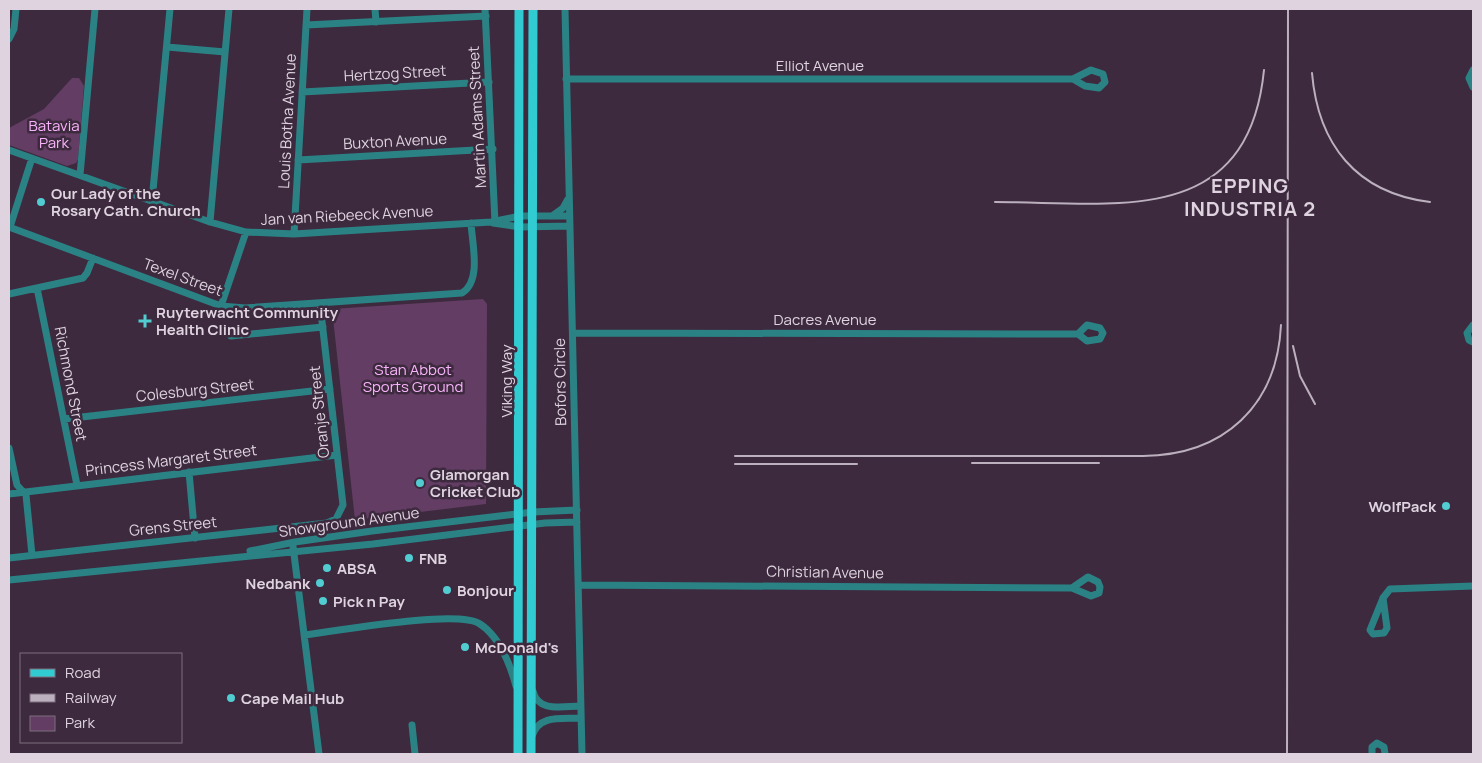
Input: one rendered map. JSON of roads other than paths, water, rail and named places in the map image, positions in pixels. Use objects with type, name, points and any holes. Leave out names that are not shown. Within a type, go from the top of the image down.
[{"type":"main road","name":"Viking Way","points":[[518,754],[519,9]]},
{"type":"main road","name":"Viking Way","points":[[531,754],[533,9]]},
{"type":"street","points":[[9,39],[14,29],[16,9]]},
{"type":"street","points":[[80,175],[95,9]]},
{"type":"street","points":[[152,201],[170,9]]},
{"type":"street","points":[[210,222],[229,9]]},
{"type":"street","name":"Louis Botha Avenue","points":[[294,234],[307,9]]},
{"type":"street","points":[[375,9],[376,22]]},
{"type":"street","name":"Bofors Circle","points":[[565,9],[582,754]]},
{"type":"street","points":[[306,25],[376,22],[485,12]]},
{"type":"street","name":"Martin Adams Street","points":[[485,12],[493,149],[494,222]]},
{"type":"street","points":[[167,47],[225,52]]},
{"type":"street","points":[[1473,70],[1469,78],[1473,87]]},
{"type":"street","name":"Elliot Avenue","points":[[566,79],[1073,79]]},
{"type":"street","name":"Hertzog Street","points":[[302,92],[489,82]]},
{"type":"street","name":"Buxton Avenue","points":[[298,160],[493,149]]},
{"type":"street","name":"Jan van Riebeeck Avenue","points":[[9,150],[210,222],[246,232],[294,234],[471,222],[494,222],[520,227],[570,226]]},
{"type":"street","points":[[9,227],[32,158]]},
{"type":"street","points":[[551,216],[563,208],[568,198]]},
{"type":"street","name":"Jan van Riebeeck Avenue","points":[[494,222],[520,216],[569,216]]},
{"type":"street","name":"Texel Street","points":[[9,227],[221,306],[252,308],[455,295],[464,292],[471,284],[473,276],[471,222]]},
{"type":"street","points":[[221,306],[246,232]]},
{"type":"street","points":[[9,294],[83,278],[93,258]]},
{"type":"street","name":"Richmond Street","points":[[37,288],[77,485]]},
{"type":"street","name":"Oranje Street","points":[[320,304],[343,505],[338,517]]},
{"type":"street","points":[[1473,325],[1467,333],[1469,340],[1473,342]]},
{"type":"street","points":[[231,336],[323,327]]},
{"type":"street","name":"Dacres Avenue","points":[[573,333],[1078,334]]},
{"type":"street","name":"Colesburg Street","points":[[64,419],[330,389]]},
{"type":"street","points":[[9,448],[17,485],[24,492],[32,556]]},
{"type":"street","name":"Princess Margaret Street","points":[[9,494],[337,455]]},
{"type":"street","points":[[189,472],[195,538]]},
{"type":"street","name":"Showground Avenue","points":[[216,559],[292,542],[533,512],[577,510]]},
{"type":"street","name":"Grens Street","points":[[9,558],[327,523],[338,517]]},
{"type":"street","name":"Showground Avenue","points":[[9,580],[577,522]]},
{"type":"street","points":[[292,542],[319,754]]},
{"type":"street","points":[[295,562],[313,549]]},
{"type":"street","name":"Christian Avenue","points":[[579,585],[1072,588]]},
{"type":"street","points":[[1383,598],[1387,628],[1384,633],[1373,634],[1370,630],[1383,598],[1387,591],[1394,587],[1473,586]]},
{"type":"street","points":[[305,635],[449,619],[466,619],[481,624],[494,637],[506,658],[519,698]]},
{"type":"street","points":[[531,685],[536,701],[543,705],[581,706]]},
{"type":"street","points":[[531,739],[536,726],[541,721],[581,718]]},
{"type":"street","points":[[412,724],[415,754]]},
{"type":"street","points":[[1372,754],[1372,747],[1377,743],[1384,747],[1385,754]]},
{"type":"railway","points":[[1287,754],[1288,9]]},
{"type":"railway","points":[[995,202],[1085,204],[1128,202],[1168,196],[1203,182],[1232,158],[1253,122],[1264,70]]},
{"type":"railway","points":[[1312,73],[1316,99],[1323,122],[1332,143],[1346,161],[1362,176],[1381,188],[1404,197],[1430,202]]},
{"type":"railway","points":[[735,456],[1143,456],[1172,453],[1198,446],[1221,435],[1241,420],[1257,402],[1269,380],[1277,354],[1281,325]]},
{"type":"railway","points":[[1293,346],[1300,376],[1315,404]]},
{"type":"railway","points":[[972,463],[1099,463]]},
{"type":"railway","points":[[735,464],[857,464]]},
{"type":"place","name":"Our Lady of the Rosary Cath. Church","points":[[41,202]]},
{"type":"place","name":"Ruyterwacht Community Health Clinic","points":[[145,321]]},
{"type":"place","name":"Glamorgan Cricket Club","points":[[420,483]]},
{"type":"place","name":"WolfPack","points":[[1446,506]]},
{"type":"place","name":"FNB","points":[[409,558]]},
{"type":"place","name":"ABSA","points":[[327,568]]},
{"type":"place","name":"Nedbank","points":[[320,583]]},
{"type":"place","name":"Bonjour","points":[[447,590]]},
{"type":"place","name":"Pick n Pay","points":[[323,601]]},
{"type":"place","name":"McDonald's","points":[[465,647]]},
{"type":"place","name":"Cape Mail Hub","points":[[231,698]]},
{"type":"district","name":"EPPING INDUSTRIA 2","points":[[1250,196]]},
{"type":"park label","name":"Batavia Park","points":[[54,134]]},
{"type":"park label","name":"Stan Abbot Sports Ground","points":[[413,378]]}]
